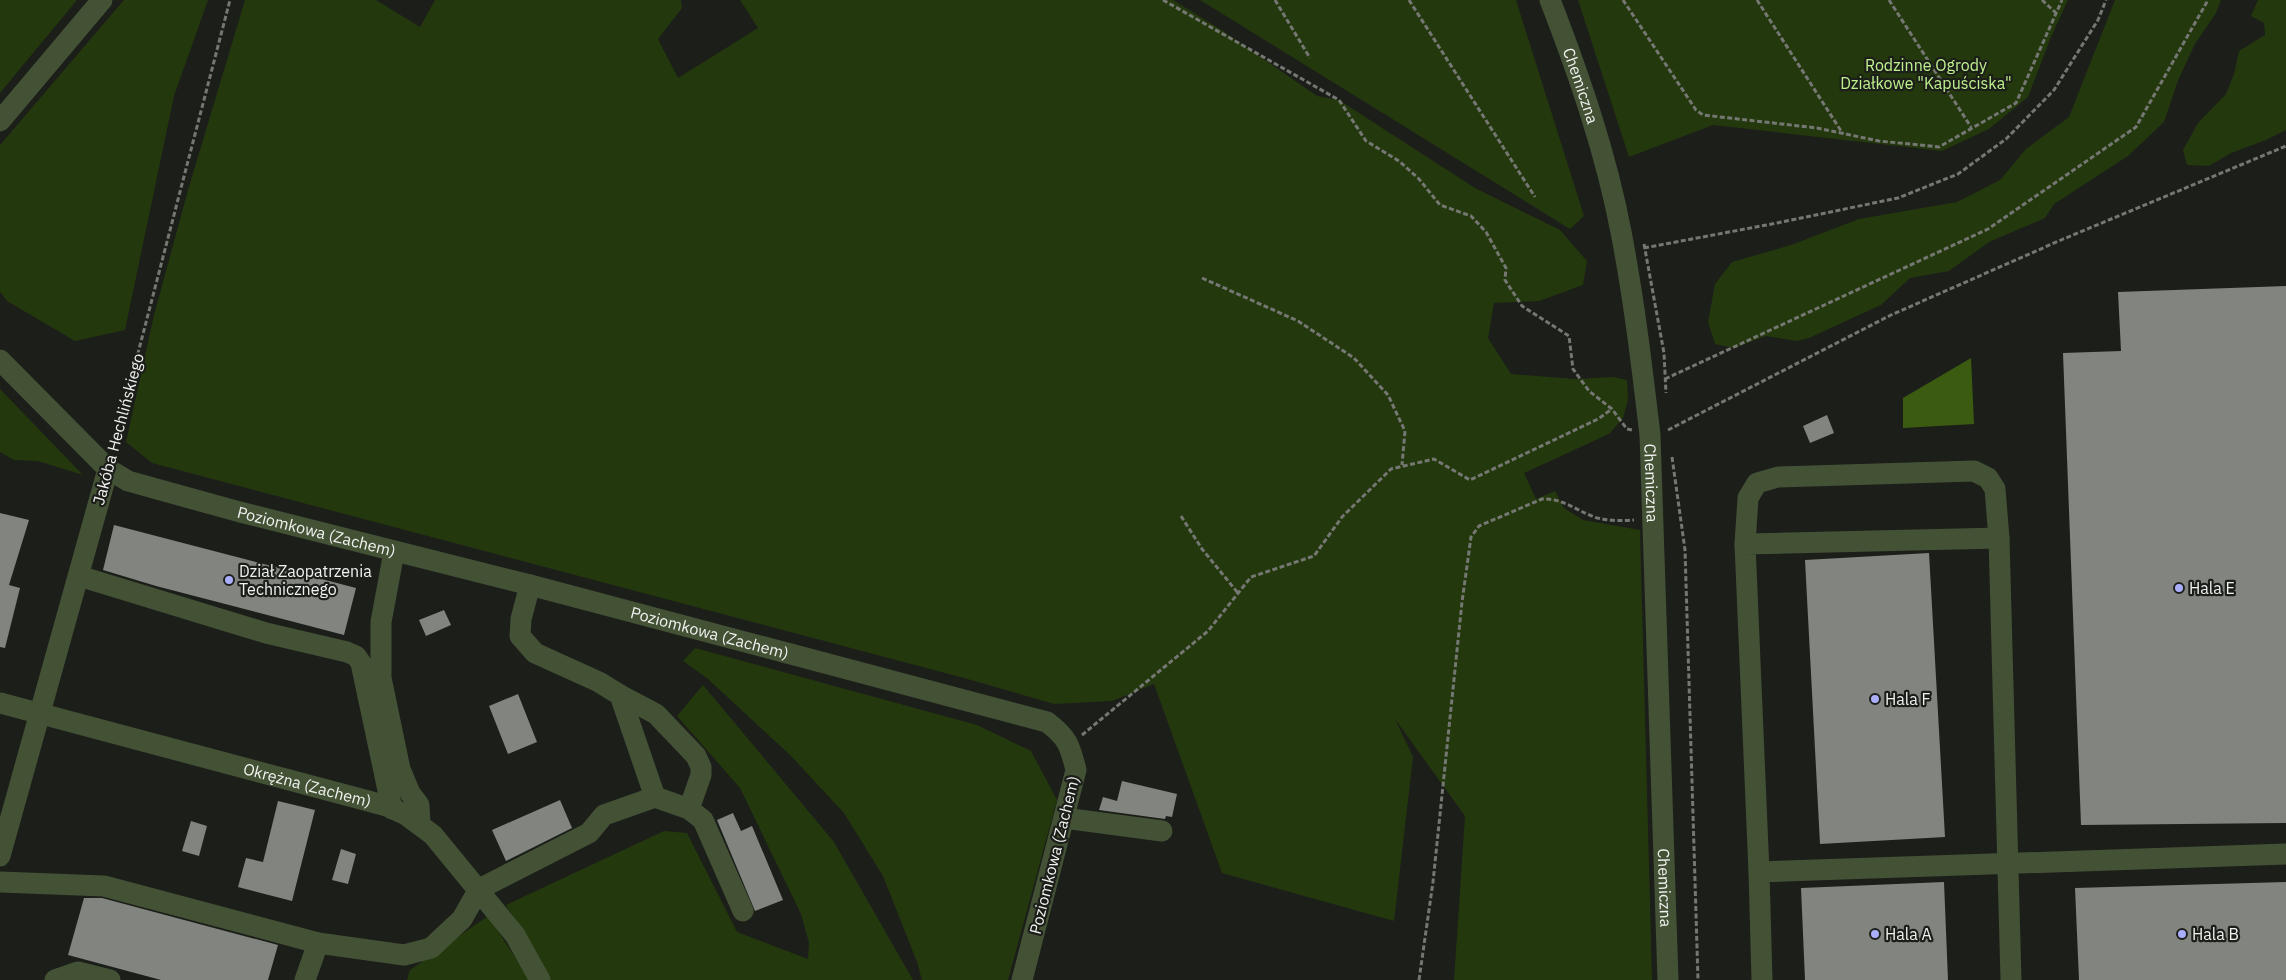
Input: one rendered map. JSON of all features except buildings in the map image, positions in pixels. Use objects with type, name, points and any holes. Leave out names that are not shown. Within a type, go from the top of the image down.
[{"type":"street","points":[[0,121],[102,0]]},
{"type":"street","name":"Chemiczna","points":[[1550,0],[1580,83],[1606,168],[1624,249],[1638,341],[1664,438],[1652,520],[1668,980]]},
{"type":"street","name":"Poziomkowa (Zachem)","points":[[0,360],[108,469],[128,481],[1047,722],[1062,733],[1071,748],[1076,770],[1022,980]]},
{"type":"street","name":"Jakóba Hechlińskiego","points":[[0,856],[38,714],[79,576],[108,469]]},
{"type":"street","points":[[1762,980],[1744,544],[1748,498],[1757,483],[1778,477],[1974,471],[1988,478],[1995,489],[1999,538],[2011,980]]},
{"type":"street","points":[[1744,544],[1999,538]]},
{"type":"street","points":[[394,552],[381,622],[381,678],[400,769],[410,793],[419,805],[420,825]]},
{"type":"street","points":[[79,576],[266,633],[347,652],[356,656],[361,663],[392,809]]},
{"type":"street","points":[[530,585],[521,619],[520,636],[535,653],[599,682],[656,714],[696,756],[701,767],[701,775],[690,809]]},
{"type":"street","points":[[620,695],[655,797]]},
{"type":"street","name":"Okrężna (Zachem)","points":[[0,703],[392,809],[406,815],[433,835],[479,889],[515,935],[540,980]]},
{"type":"street","points":[[0,882],[104,886],[318,943],[404,955],[431,948],[462,919],[479,889],[589,834],[604,815],[655,797],[690,809],[703,820],[743,911]]},
{"type":"street","points":[[1064,818],[1162,831]]},
{"type":"street","points":[[1758,872],[2286,854]]},
{"type":"street","points":[[305,980],[318,943]]},
{"type":"street","points":[[55,980],[78,972],[110,980]]},
{"type":"path","name":"Jakóba Hechlińskiego","points":[[108,469],[230,0]]},
{"type":"path","points":[[1163,0],[1340,100],[1366,141],[1399,161],[1419,179],[1440,205],[1471,216],[1486,232],[1506,268],[1506,280],[1522,306],[1569,336],[1573,369],[1589,391],[1612,409],[1627,429],[1664,438],[1891,315],[2061,240],[2286,146]]},
{"type":"path","points":[[1274,0],[1310,58]]},
{"type":"path","points":[[1409,0],[1535,197]]},
{"type":"path","points":[[1624,0],[1696,110],[1703,115],[1817,128],[1879,141],[1938,147],[2016,103],[2062,0]]},
{"type":"path","points":[[1758,0],[1843,134]]},
{"type":"path","points":[[1889,0],[1971,127]]},
{"type":"path","points":[[2042,0],[2056,13]]},
{"type":"path","points":[[1624,249],[1645,248],[1898,198],[1958,174],[2006,139],[2054,90],[2098,20],[2106,0]]},
{"type":"path","points":[[1666,379],[1988,228],[2136,127],[2208,0]]},
{"type":"path","points":[[1202,278],[1298,322],[1354,358],[1388,395],[1405,431],[1402,465]]},
{"type":"path","points":[[1071,748],[1084,732],[1208,631],[1251,577],[1314,556],[1342,517],[1391,469],[1402,465],[1434,460],[1470,480],[1598,419],[1612,409]]},
{"type":"path","points":[[1664,438],[1685,550],[1698,980]]},
{"type":"path","points":[[1419,980],[1433,882],[1462,602],[1471,537],[1479,526],[1542,499],[1551,499],[1569,504],[1601,518],[1614,521],[1652,520]]},
{"type":"path","points":[[1181,516],[1202,549],[1238,593]]},
{"type":"green space","points":[[0,0],[77,0],[0,93]]},
{"type":"green space","points":[[124,0],[208,0],[174,96],[125,330],[75,341],[7,301],[0,292],[0,145]]},
{"type":"green space","points":[[245,0],[376,0],[420,27],[435,0],[681,0],[682,8],[658,39],[678,78],[758,28],[740,0],[1173,0],[1223,31],[1317,96],[1339,100],[1475,188],[1560,230],[1587,261],[1583,285],[1539,301],[1494,303],[1488,338],[1511,374],[1575,379],[1613,377],[1627,380],[1628,400],[1623,418],[1609,434],[1524,473],[1536,499],[1555,491],[1564,508],[1583,520],[1640,530],[1652,980],[1454,980],[1465,816],[1395,719],[1413,757],[1394,921],[1222,873],[1154,684],[1112,701],[1054,704],[964,678],[152,463],[126,442],[154,315],[188,190]]},
{"type":"green space","points":[[1200,0],[1516,0],[1584,216],[1570,229]]},
{"type":"green space","name":"Rodzinne Ogrody Działkowe \"Kapuściska\"","points":[[1578,0],[2068,0],[2051,37],[2028,97],[1989,129],[1942,151],[1713,125],[1629,157]]},
{"type":"green space","points":[[2115,0],[2221,0],[2216,13],[2195,44],[2179,78],[2164,122],[2128,156],[2054,204],[2045,218],[1989,242],[1949,271],[1910,278],[1881,305],[1809,338],[1797,341],[1766,336],[1734,348],[1715,344],[1708,322],[1715,284],[1732,262],[1791,245],[1859,219],[1957,202],[2000,180],[2026,149],[2069,117]]},
{"type":"green space","points":[[2258,0],[2286,0],[2286,130],[2266,140],[2231,153],[2209,166],[2187,165],[2183,150],[2198,123],[2226,94],[2234,74],[2239,51],[2265,35],[2264,23],[2251,16]]},
{"type":"green space","points":[[0,389],[83,475],[38,461],[14,460],[0,452]]},
{"type":"green space","points":[[695,648],[977,725],[1031,751],[1057,800],[1008,980],[922,980],[917,962],[883,876],[844,813],[791,756],[708,679],[683,661]]},
{"type":"green space","points":[[703,685],[834,842],[913,980],[545,980],[539,964],[506,905],[664,831],[687,833],[737,932],[808,959],[809,943],[801,914],[740,788],[677,716]]},
{"type":"green space","points":[[488,916],[530,980],[407,980],[410,970]]},
{"type":"shaded area","points":[[1971,358],[1974,424],[1903,428],[1903,398]]},
{"type":"place","name":"Dział Zaopatrzenia Technicznego","points":[[229,580]]},
{"type":"place","name":"Hala E","points":[[2179,588]]},
{"type":"place","name":"Hala F","points":[[1875,699]]},
{"type":"place","name":"Hala A","points":[[1875,934]]},
{"type":"place","name":"Hala B","points":[[2182,934]]}]
